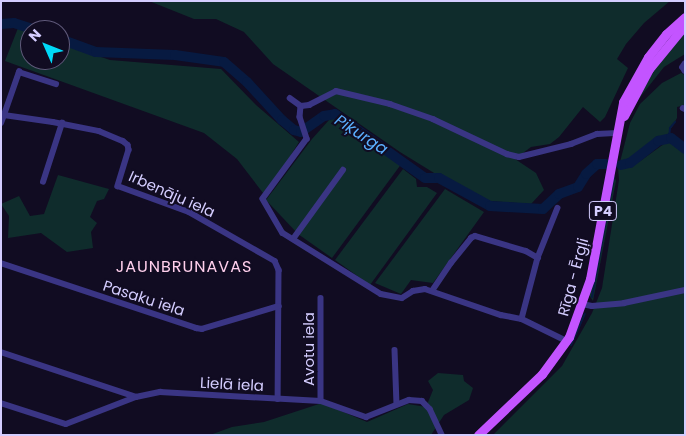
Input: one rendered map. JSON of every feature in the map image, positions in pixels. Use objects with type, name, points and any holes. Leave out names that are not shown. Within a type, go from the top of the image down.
[{"type":"main road","name":"P4","points":[[666,34],[685,13]]},
{"type":"main road","name":"Rīga - Ērgļi","points":[[478,435],[542,375],[567,341],[590,279],[624,102],[631,85],[648,57],[666,34],[685,18]]},
{"type":"main road","name":"Rīga - Ērgļi","points":[[621,120],[649,69],[684,26]]},
{"type":"street","points":[[1,123],[19,72],[56,84]]},
{"type":"street","points":[[301,106],[315,103],[336,91],[390,104],[433,119],[507,154],[519,157],[571,144],[596,134],[618,134]]},
{"type":"street","points":[[290,98],[301,106],[307,140],[263,199],[283,233],[381,294],[402,298],[419,289],[432,291],[501,316],[522,319],[567,341]]},
{"type":"street","name":"Irbenāju iela","points":[[4,115],[62,123],[99,131],[128,145],[118,186],[189,212],[271,258],[279,270],[278,399]]},
{"type":"street","points":[[43,182],[62,123]]},
{"type":"street","points":[[292,239],[342,170]]},
{"type":"street","points":[[522,319],[538,258],[558,208]]},
{"type":"street","points":[[432,291],[471,238],[475,236],[526,251],[538,258]]},
{"type":"street","name":"Pasaku iela","points":[[1,263],[202,329],[279,306]]},
{"type":"street","points":[[582,304],[592,306],[624,303],[685,290]]},
{"type":"street","name":"Avotu iela","points":[[321,298],[321,400]]},
{"type":"street","points":[[395,350],[397,404]]},
{"type":"street","name":"Lielā iela","points":[[1,352],[136,396],[160,392],[321,400],[366,417],[409,400],[422,401],[430,409],[442,435]]},
{"type":"street","points":[[1,403],[66,424],[136,396]]},
{"type":"green space","points":[[149,1],[670,1],[644,23],[626,44],[617,59],[628,68],[605,117],[600,122],[583,107],[559,137],[550,144],[531,147],[515,159],[536,173],[544,190],[531,204],[478,200],[400,152],[273,64],[244,32],[216,19],[194,19]]},
{"type":"green space","points":[[18,28],[20,29],[20,66],[5,61]]},
{"type":"green space","points":[[685,32],[685,54],[664,67],[637,101],[659,62]]},
{"type":"green space","points":[[70,46],[110,60],[221,69],[256,105],[299,142],[284,166],[263,193],[237,159],[204,133],[30,70],[70,70]]},
{"type":"green space","points":[[681,73],[685,75],[685,105],[677,107],[677,118],[667,136],[657,139],[625,162],[620,162],[630,123],[640,104],[662,83]]},
{"type":"green space","points":[[336,118],[402,163],[332,258],[298,234],[266,200],[312,139],[329,120]]},
{"type":"green space","points":[[668,141],[685,154],[685,435],[493,435],[562,366],[592,313],[602,288],[619,180],[618,167],[623,168],[639,162]]},
{"type":"green space","points":[[403,169],[416,179],[417,187],[427,187],[437,193],[370,285],[335,260]]},
{"type":"green space","points":[[58,175],[109,189],[104,199],[97,201],[90,217],[97,223],[91,232],[93,248],[67,252],[41,233],[8,238],[9,216],[1,204],[19,196],[30,216],[44,214]]},
{"type":"green space","points":[[614,175],[616,181],[593,301],[589,295]]},
{"type":"green space","points":[[445,189],[484,212],[433,283],[411,280],[401,294],[375,283]]},
{"type":"green space","points":[[438,373],[463,375],[464,381],[473,388],[469,400],[444,415],[431,435],[210,435],[232,427],[264,422],[322,403],[367,422],[408,404],[426,407],[433,390],[428,381]]},
{"type":"waterway","name":"Piķurga","points":[[1,24],[14,23],[20,25]]},
{"type":"waterway","name":"Piķurga","points":[[70,43],[96,52],[175,55],[224,62],[247,82],[282,120],[294,130],[301,132],[324,116],[335,114],[425,178],[439,178],[490,206],[543,209],[559,194],[578,187],[586,174],[597,164],[606,164]]},
{"type":"waterway","points":[[669,138],[670,128],[675,122]]},
{"type":"waterway","name":"Piķurga","points":[[621,165],[630,163],[658,141],[671,138],[685,149]]},
{"type":"waterway","points":[[592,297],[614,177]]},
{"type":"waterway","points":[[571,345],[585,314]]},
{"type":"district","name":"JAUNBRUNAVAS","points":[[184,267]]}]
